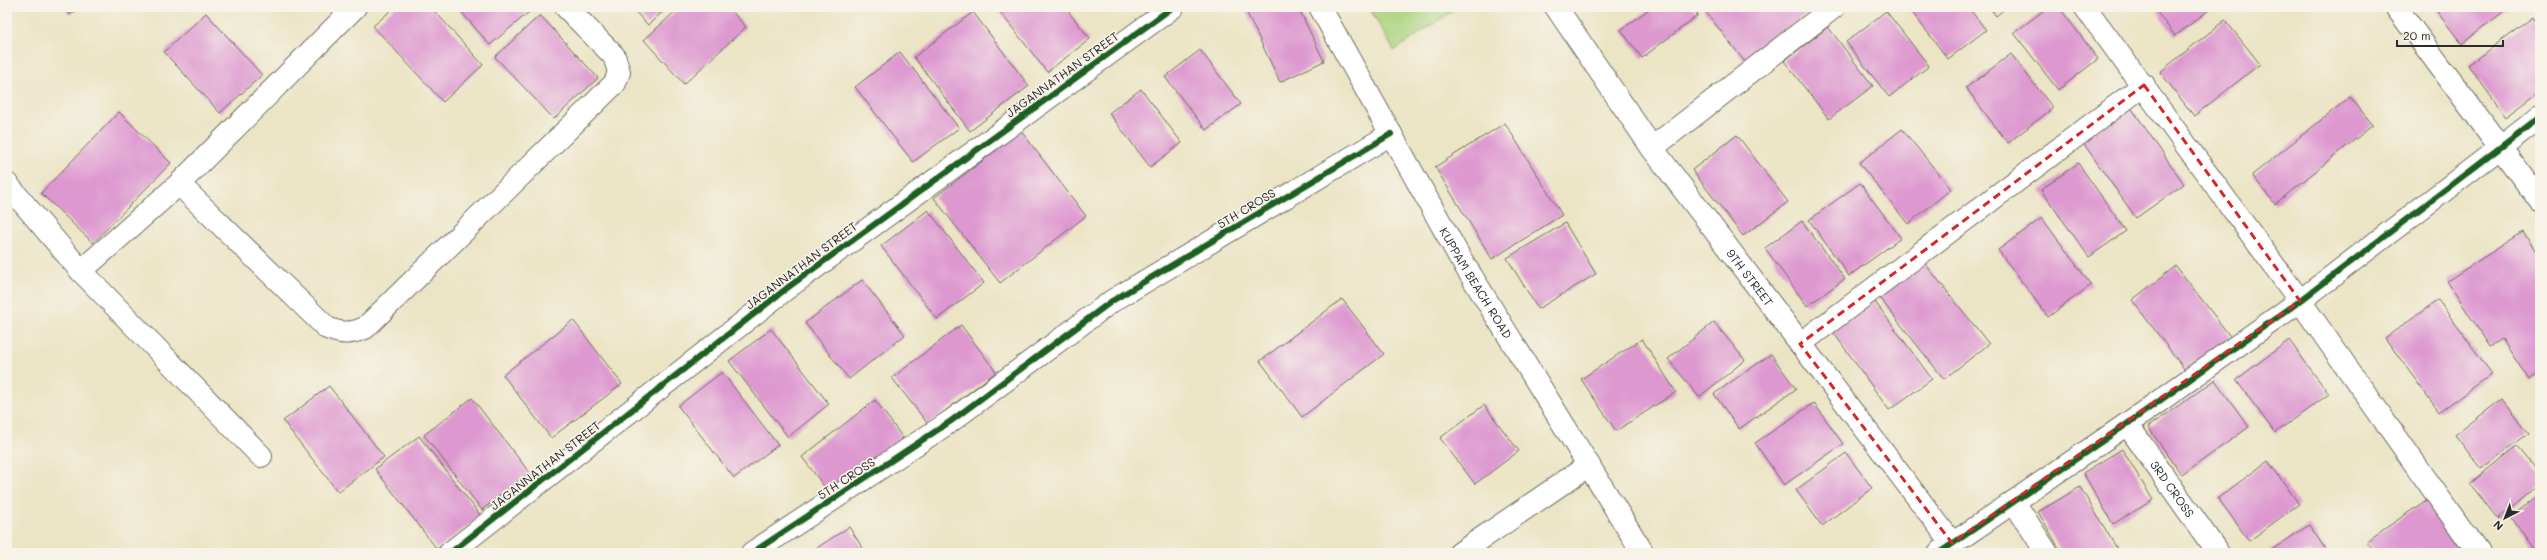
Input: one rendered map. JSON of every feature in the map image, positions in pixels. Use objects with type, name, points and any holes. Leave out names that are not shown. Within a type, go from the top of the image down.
[{"type":"street","points":[[81,272],[179,184],[354,7]]},
{"type":"street","points":[[179,184],[327,328],[338,333],[354,333],[365,328],[615,83],[619,72],[614,56],[566,7]]},
{"type":"street","name":"JAGANNATHAN STREET","points":[[450,553],[786,288],[1173,7]]},
{"type":"street","name":"KUPPAM BEACH ROAD","points":[[1320,7],[1459,256],[1643,553]]},
{"type":"street","name":"9TH STREET","points":[[1556,7],[1652,148],[1800,344],[1946,548]]},
{"type":"street","points":[[1652,148],[1834,7]]},
{"type":"street","points":[[2085,7],[2144,85],[2300,301],[2478,553]]},
{"type":"street","points":[[2396,7],[2540,201]]},
{"type":"street","points":[[1800,344],[2144,85]]},
{"type":"street","points":[[1946,548],[2127,424],[2300,301],[2540,117]]},
{"type":"street","name":"5TH CROSS","points":[[752,553],[952,421],[1112,301],[1391,134]]},
{"type":"street","points":[[7,184],[81,272],[261,456]]},
{"type":"street","name":"3RD CROSS","points":[[2127,424],[2218,553]]},
{"type":"street","points":[[1460,553],[1589,465]]},
{"type":"street","points":[[2014,502],[2047,553]]},
{"type":"highlighted area","points":[[2144,85],[2300,301],[1952,543],[1800,344]]},
{"type":"green space","points":[[1369,7],[1458,7],[1394,51]]},
{"type":"building","points":[[63,7],[79,7],[70,15]]},
{"type":"building","points":[[395,7],[431,7],[483,65],[443,102],[373,26]]},
{"type":"building","points":[[457,7],[535,7],[490,45]]},
{"type":"building","points":[[631,7],[668,7],[648,25]]},
{"type":"building","points":[[680,7],[728,7],[746,27],[684,84],[644,40]]},
{"type":"building","points":[[1007,7],[1065,7],[1090,39],[1047,72],[1000,12]]},
{"type":"building","points":[[1248,7],[1298,7],[1324,61],[1280,82],[1245,9]]},
{"type":"building","points":[[1652,7],[1692,7],[1698,15],[1642,58],[1621,30]]},
{"type":"building","points":[[1702,7],[1805,7],[1809,12],[1745,62]]},
{"type":"building","points":[[1908,7],[1968,7],[1986,30],[1948,59]]},
{"type":"building","points":[[1989,7],[2007,7],[1996,16]]},
{"type":"building","points":[[2048,7],[2059,7],[2098,59],[2058,90],[2014,33]]},
{"type":"building","points":[[2163,7],[2213,7],[2175,36],[2157,12]]},
{"type":"building","points":[[2438,7],[2509,7],[2462,44],[2435,9]]},
{"type":"building","points":[[1886,11],[1929,66],[1889,97],[1846,42]]},
{"type":"building","points":[[973,12],[1029,86],[970,131],[914,57]]},
{"type":"building","points":[[206,13],[262,75],[220,113],[164,52]]},
{"type":"building","points":[[540,15],[598,78],[554,119],[495,57]]},
{"type":"building","points":[[2532,18],[2540,29],[2540,92],[2506,117],[2468,65]]},
{"type":"building","points":[[2225,20],[2260,64],[2194,116],[2160,72]]},
{"type":"building","points":[[1828,27],[1873,86],[1829,119],[1784,61]]},
{"type":"building","points":[[1200,50],[1241,104],[1206,130],[1165,77]]},
{"type":"building","points":[[900,52],[959,128],[913,162],[855,87]]},
{"type":"building","points":[[2011,54],[2053,108],[2008,143],[1966,88]]},
{"type":"building","points":[[1141,89],[1182,143],[1150,167],[1109,113]]},
{"type":"building","points":[[2350,97],[2373,125],[2275,204],[2252,175]]},
{"type":"building","points":[[2130,106],[2184,184],[2136,218],[2081,140]]},
{"type":"building","points":[[119,112],[171,163],[93,243],[41,193]]},
{"type":"building","points":[[1505,123],[1562,215],[1492,259],[1435,167]]},
{"type":"building","points":[[1902,129],[1951,189],[1908,224],[1859,163]]},
{"type":"building","points":[[1021,131],[1086,216],[1000,283],[934,198]]},
{"type":"building","points":[[1737,135],[1788,202],[1743,236],[1692,170]]},
{"type":"building","points":[[2078,163],[2126,231],[2089,257],[2041,190]]},
{"type":"building","points":[[1860,183],[1901,238],[1849,276],[1809,220]]},
{"type":"building","points":[[928,210],[984,283],[937,319],[881,246]]},
{"type":"building","points":[[2042,218],[2091,285],[2048,317],[1998,250]]},
{"type":"building","points":[[1802,221],[1845,279],[1807,306],[1765,248]]},
{"type":"building","points":[[1565,223],[1596,274],[1538,309],[1507,258]]},
{"type":"building","points":[[2523,232],[2540,257],[2540,373],[2529,380],[2502,339],[2490,347],[2447,281]]},
{"type":"building","points":[[1923,261],[1989,344],[1944,379],[1878,296]]},
{"type":"building","points":[[2176,266],[2233,340],[2188,374],[2132,300]]},
{"type":"building","points":[[862,280],[905,335],[849,379],[805,323]]},
{"type":"building","points":[[1342,299],[1384,354],[1302,417],[1260,361]]},
{"type":"building","points":[[1873,299],[1932,379],[1889,410],[1831,329]]},
{"type":"building","points":[[2438,300],[2492,374],[2439,412],[2385,338]]},
{"type":"building","points":[[573,320],[622,384],[551,438],[503,375]]},
{"type":"building","points":[[1714,322],[1745,360],[1699,397],[1668,359]]},
{"type":"building","points":[[961,325],[996,372],[928,424],[892,378]]},
{"type":"building","points":[[771,329],[829,404],[788,437],[729,361]]},
{"type":"building","points":[[1642,339],[1676,392],[1616,431],[1581,379]]},
{"type":"building","points":[[2289,340],[2329,394],[2275,433],[2236,380]]},
{"type":"building","points":[[1771,354],[1796,389],[1739,429],[1714,394]]},
{"type":"building","points":[[722,372],[778,445],[734,478],[678,406]]},
{"type":"building","points":[[2215,380],[2249,427],[2182,475],[2148,427]]},
{"type":"building","points":[[329,386],[384,457],[338,492],[283,421]]},
{"type":"building","points":[[472,398],[529,472],[482,510],[424,435]]},
{"type":"building","points":[[2502,399],[2528,433],[2481,469],[2455,435]]},
{"type":"building","points":[[875,400],[903,438],[830,494],[802,457]]},
{"type":"building","points":[[1814,403],[1843,444],[1784,485],[1755,443]]},
{"type":"building","points":[[1484,405],[1519,451],[1475,484],[1440,438]]},
{"type":"building","points":[[419,436],[481,516],[437,549],[375,469]]},
{"type":"building","points":[[2516,446],[2540,475],[2540,484],[2498,519],[2470,484]]},
{"type":"building","points":[[2122,449],[2153,500],[2113,524],[2083,473]]},
{"type":"building","points":[[1846,453],[1872,488],[1822,526],[1796,490]]},
{"type":"building","points":[[2268,461],[2299,504],[2249,541],[2218,498]]},
{"type":"building","points":[[2080,487],[2119,552],[2062,553],[2038,512]]},
{"type":"building","points":[[2540,494],[2540,553],[2537,553],[2510,516]]},
{"type":"building","points":[[2428,499],[2461,547],[2452,553],[2375,553],[2367,541]]},
{"type":"building","points":[[2309,525],[2328,553],[2267,553]]},
{"type":"building","points":[[849,527],[866,553],[809,553]]},
{"type":"cycle path","points":[[450,553],[787,288],[1173,7]]},
{"type":"cycle path","points":[[1939,553],[2127,424],[2300,301],[2540,117]]},
{"type":"cycle path","points":[[752,553],[951,421],[1112,301],[1391,134]]}]
